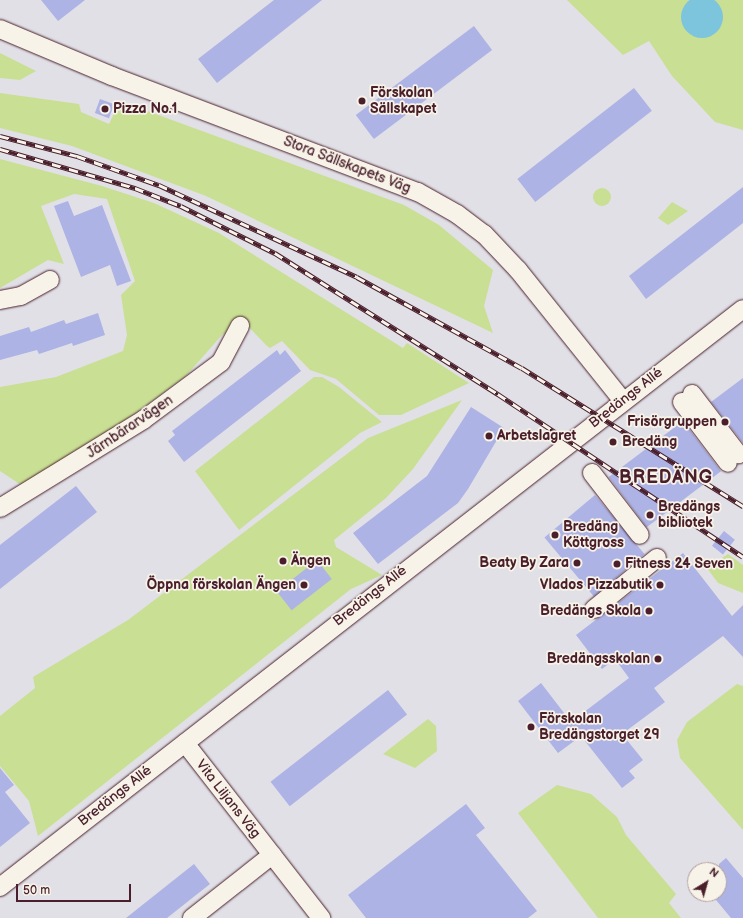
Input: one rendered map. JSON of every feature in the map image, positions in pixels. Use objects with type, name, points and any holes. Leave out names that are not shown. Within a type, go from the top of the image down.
[{"type":"street","name":"Stora Sällskapets Väg","points":[[0,29],[112,76],[418,192],[457,214],[484,234],[518,270],[623,401]]},
{"type":"street","points":[[0,300],[21,296],[50,280]]},
{"type":"street","name":"Bredängs Allé","points":[[0,887],[743,309]]},
{"type":"street","name":"Järnbärarvägen","points":[[0,508],[143,420],[221,362],[240,326]]},
{"type":"street","points":[[687,398],[733,458]]},
{"type":"street","points":[[592,473],[640,536]]},
{"type":"street","points":[[594,610],[657,558]]},
{"type":"street","name":"Vita Liljans Väg","points":[[184,743],[321,918]]},
{"type":"street","points":[[192,918],[272,855]]},
{"type":"green space","points":[[567,0],[743,0],[743,130],[715,122],[672,76],[649,41],[623,55]]},
{"type":"green space","points":[[0,53],[36,71],[20,80],[0,78]]},
{"type":"green space","points":[[0,93],[79,104],[81,112],[109,124],[120,101],[404,205],[439,225],[493,270],[484,306],[493,333],[206,196],[72,146],[0,128]]},
{"type":"green space","points":[[0,159],[102,186],[154,203],[219,233],[403,348],[407,343],[469,383],[401,415],[379,415],[336,379],[310,370],[282,341],[270,348],[267,346],[238,316],[235,328],[222,335],[185,377],[85,450],[21,485],[0,471],[0,387],[56,377],[123,351],[127,335],[121,295],[135,281],[107,199],[74,194],[41,206],[64,264],[48,260],[0,288]]},
{"type":"green space","points":[[602,188],[608,191],[611,197],[608,203],[602,206],[596,203],[593,197],[596,191]]},
{"type":"green space","points":[[672,202],[688,211],[668,225],[658,218]]},
{"type":"green space","points":[[314,377],[322,377],[339,387],[382,422],[360,433],[239,530],[195,471]]},
{"type":"green space","name":"Ängen","points":[[462,400],[413,469],[386,498],[334,540],[336,547],[382,575],[351,589],[38,836],[29,801],[0,766],[0,716],[35,688],[33,677],[128,620],[368,438]]},
{"type":"green space","points":[[728,554],[743,565],[743,593],[718,583],[707,568]]},
{"type":"green space","points":[[737,684],[743,686],[743,830],[680,758],[677,740],[687,722]]},
{"type":"green space","points":[[428,719],[436,726],[437,751],[415,768],[383,754]]},
{"type":"green space","points":[[557,785],[591,794],[617,817],[626,835],[676,894],[669,903],[681,918],[598,918],[518,813]]},
{"type":"water","points":[[698,-4],[706,-4],[717,2],[723,13],[723,21],[717,32],[706,38],[698,38],[687,32],[681,21],[681,13],[687,2]]},
{"type":"building","points":[[41,0],[85,0],[58,21]]},
{"type":"building","points":[[274,0],[322,0],[217,83],[198,59]]},
{"type":"building","points":[[474,26],[492,50],[374,139],[356,115]]},
{"type":"building","points":[[634,88],[652,111],[535,202],[517,179]]},
{"type":"building","name":"Pizza No.1","points":[[100,99],[114,104],[109,118],[95,113]]},
{"type":"building","points":[[743,187],[743,223],[646,299],[629,276]]},
{"type":"building","points":[[68,201],[74,216],[102,205],[131,281],[117,286],[110,265],[81,277],[54,206]]},
{"type":"building","points":[[98,313],[105,335],[73,346],[72,343],[39,354],[37,350],[0,360],[0,336],[29,327],[31,332],[64,320],[66,324]]},
{"type":"building","points":[[277,350],[280,355],[285,350],[301,371],[184,462],[168,441],[175,435],[172,431]]},
{"type":"building","points":[[743,378],[743,443],[711,402]]},
{"type":"building","points":[[471,407],[504,428],[468,489],[458,503],[378,564],[353,533],[427,476]]},
{"type":"building","points":[[683,421],[721,471],[647,527],[609,477]]},
{"type":"building","points":[[76,486],[97,512],[0,589],[0,545]]},
{"type":"building","points":[[595,495],[644,554],[594,596],[544,537]]},
{"type":"building","points":[[724,531],[735,540],[723,555],[712,546]]},
{"type":"building","points":[[683,553],[732,616],[743,605],[743,657],[723,636],[654,688],[665,702],[622,734],[643,760],[629,771],[635,778],[622,788],[581,736],[558,753],[518,701],[541,683],[571,722],[629,678],[615,659],[602,669],[576,635]]},
{"type":"building","name":"Öppna förskolan Ängen","points":[[317,560],[332,579],[292,610],[277,591]]},
{"type":"building","points":[[388,690],[407,714],[290,806],[271,782]]},
{"type":"building","points":[[0,768],[14,785],[5,792],[30,823],[0,847]]},
{"type":"building","points":[[466,804],[485,828],[476,835],[537,911],[528,918],[366,918],[348,895]]},
{"type":"building","points":[[726,858],[743,878],[743,918],[731,918],[718,902],[727,902],[727,862],[721,862]]},
{"type":"building","points":[[194,864],[210,884],[167,918],[126,918]]},
{"type":"railway","points":[[0,136],[77,156],[159,185],[357,277],[522,368],[743,506]]},
{"type":"railway","points":[[0,149],[135,188],[181,206],[275,253],[498,394],[743,557]]},
{"type":"place","name":"Förskolan Sällskapet","points":[[362,101]]},
{"type":"place","name":"Pizza No.1","points":[[105,109]]},
{"type":"place","name":"Frisörgruppen","points":[[725,422]]},
{"type":"place","name":"Arbetslagret","points":[[489,436]]},
{"type":"place","name":"Bredäng","points":[[613,442]]},
{"type":"place","name":"Bredängs bibliotek","points":[[650,515]]},
{"type":"place","name":"Bredäng Köttgross","points":[[555,535]]},
{"type":"place","name":"Ängen","points":[[283,561]]},
{"type":"place","name":"Beaty By Zara","points":[[577,563]]},
{"type":"place","name":"Fitness 24 Seven","points":[[617,564]]},
{"type":"place","name":"Öppna förskolan Ängen","points":[[304,585]]},
{"type":"place","name":"Vlados Pizzabutik","points":[[660,585]]},
{"type":"place","name":"Bredängs Skola","points":[[649,611]]},
{"type":"place","name":"Bredängsskolan","points":[[658,659]]},
{"type":"place","name":"Förskolan Bredängstorget 29","points":[[531,727]]},
{"type":"district","name":"BREDÄNG","points":[[666,478]]}]
